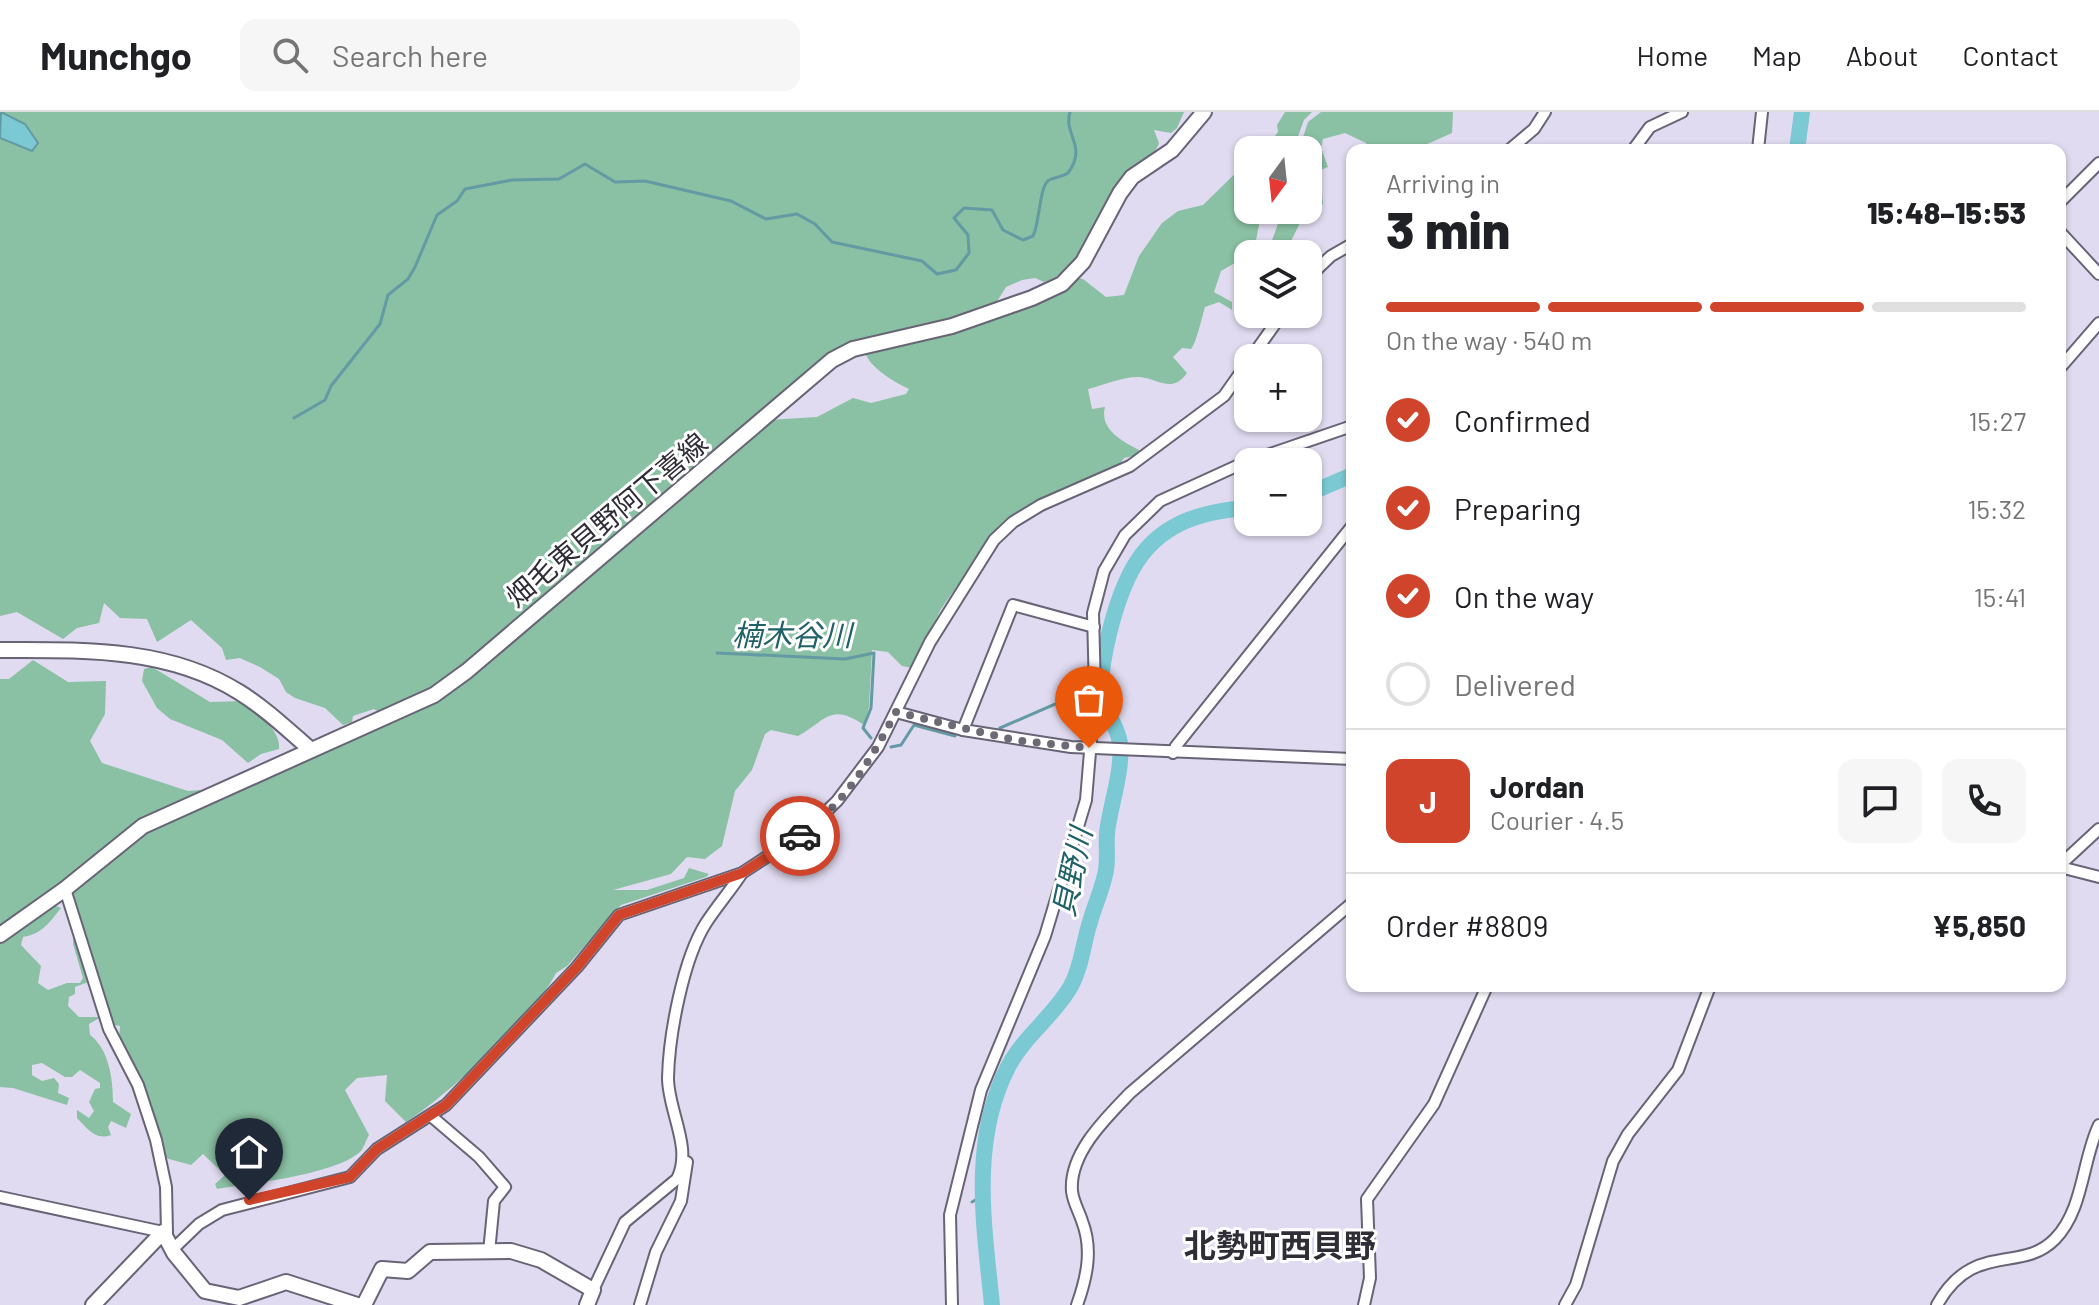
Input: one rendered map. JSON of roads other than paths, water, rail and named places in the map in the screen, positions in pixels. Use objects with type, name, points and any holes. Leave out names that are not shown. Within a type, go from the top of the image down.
[{"type":"main road","name":"畑毛東貝野阿下喜線","points":[[0,935],[65,889],[143,826],[434,695],[467,671],[832,360],[853,349],[965,321],[1062,284],[1083,262],[1120,193],[1132,177],[1172,150],[1204,112]]},
{"type":"main road","points":[[0,650],[87,650],[149,657],[179,665],[237,690],[311,750]]},
{"type":"main road","points":[[97,1304],[163,1232],[181,1263],[205,1291],[239,1298],[286,1282],[357,1305]]},
{"type":"main road","points":[[364,1305],[382,1269],[408,1271],[430,1252],[528,1255],[593,1290],[587,1305]]},
{"type":"street","points":[[1516,144],[1534,129],[1545,112]]},
{"type":"street","points":[[1637,144],[1650,127],[1682,112]]},
{"type":"street","points":[[1759,144],[1762,112]]},
{"type":"street","points":[[2066,196],[2098,161]]},
{"type":"street","points":[[2066,238],[2099,274]]},
{"type":"street","points":[[1322,265],[1346,247]]},
{"type":"street","points":[[2066,361],[2099,323]]},
{"type":"street","points":[[163,1232],[173,1249],[199,1224],[222,1210],[249,1200],[343,1181],[377,1149],[446,1105],[528,1019],[619,915],[742,873],[768,858],[824,815],[862,771],[896,712],[930,642],[994,540],[1013,522],[1041,505],[1130,466],[1209,409],[1234,382]]},
{"type":"street","points":[[952,1305],[949,1222],[983,1082],[1050,922],[1086,800],[1094,687],[1093,613],[1113,551],[1143,514],[1160,501],[1241,464],[1346,428]]},
{"type":"street","points":[[1173,753],[1346,534]]},
{"type":"street","points":[[963,730],[1013,605],[1094,627]]},
{"type":"street","points":[[896,712],[963,730],[1091,748],[1346,759]]},
{"type":"street","points":[[2066,865],[2099,829]]},
{"type":"street","points":[[2066,868],[2099,877]]},
{"type":"street","points":[[640,1305],[656,1252],[681,1201],[687,1165],[668,1079],[686,971],[705,924],[742,873]]},
{"type":"street","points":[[0,1197],[167,1233],[166,1187],[156,1140],[138,1085],[109,1029],[65,889]]},
{"type":"street","points":[[1077,1305],[1088,1262],[1088,1246],[1072,1188],[1079,1161],[1097,1127],[1130,1093],[1346,908]]},
{"type":"street","points":[[1364,1305],[1370,1278],[1367,1199],[1434,1104],[1484,992]]},
{"type":"street","points":[[1565,1305],[1576,1285],[1613,1161],[1628,1134],[1678,1070],[1708,992]]},
{"type":"street","points":[[431,1116],[479,1157],[505,1187],[496,1197],[490,1216],[489,1252]]},
{"type":"street","points":[[1937,1305],[1959,1276],[1976,1265],[2037,1252],[2056,1238],[2069,1215],[2099,1125]]},
{"type":"street","points":[[593,1290],[625,1222],[677,1179],[684,1153]]},
{"type":"water","points":[[1,112],[25,124],[38,143],[32,151],[0,138]]},
{"type":"waterway","points":[[294,418],[325,400],[331,386],[380,324],[388,295],[408,279],[437,215],[457,201],[465,189],[512,180],[559,179],[585,164],[615,182],[645,181],[731,201],[766,219],[797,214],[815,224],[832,242],[922,261],[937,274],[956,270],[969,253],[968,235],[954,218],[964,208],[992,210],[1003,230],[1023,240],[1033,236],[1046,184],[1068,173],[1074,164],[1076,148],[1070,127],[1070,112]]},
{"type":"waterway","name":"貝野川","points":[[1798,144],[1802,112]]},
{"type":"waterway","name":"貝野川","points":[[1322,488],[1346,478]]},
{"type":"waterway","name":"貝野川","points":[[992,1305],[983,1184],[988,1124],[1008,1067],[1064,997],[1075,978],[1106,870],[1107,833],[1118,777],[1120,743],[1103,704],[1101,685],[1114,615],[1132,570],[1153,542],[1181,523],[1234,510]]},
{"type":"waterway","name":"楠木谷川","points":[[717,653],[845,659],[874,653],[871,708],[863,728],[871,738]]},
{"type":"waterway","name":"楠木谷川","points":[[1000,728],[1092,688]]},
{"type":"waterway","name":"楠木谷川","points":[[891,747],[901,745],[914,725],[955,736]]},
{"type":"waterway","points":[[972,1202],[982,1196]]},
{"type":"district","name":"北勢町西貝野","points":[[1280,1244]]}]
